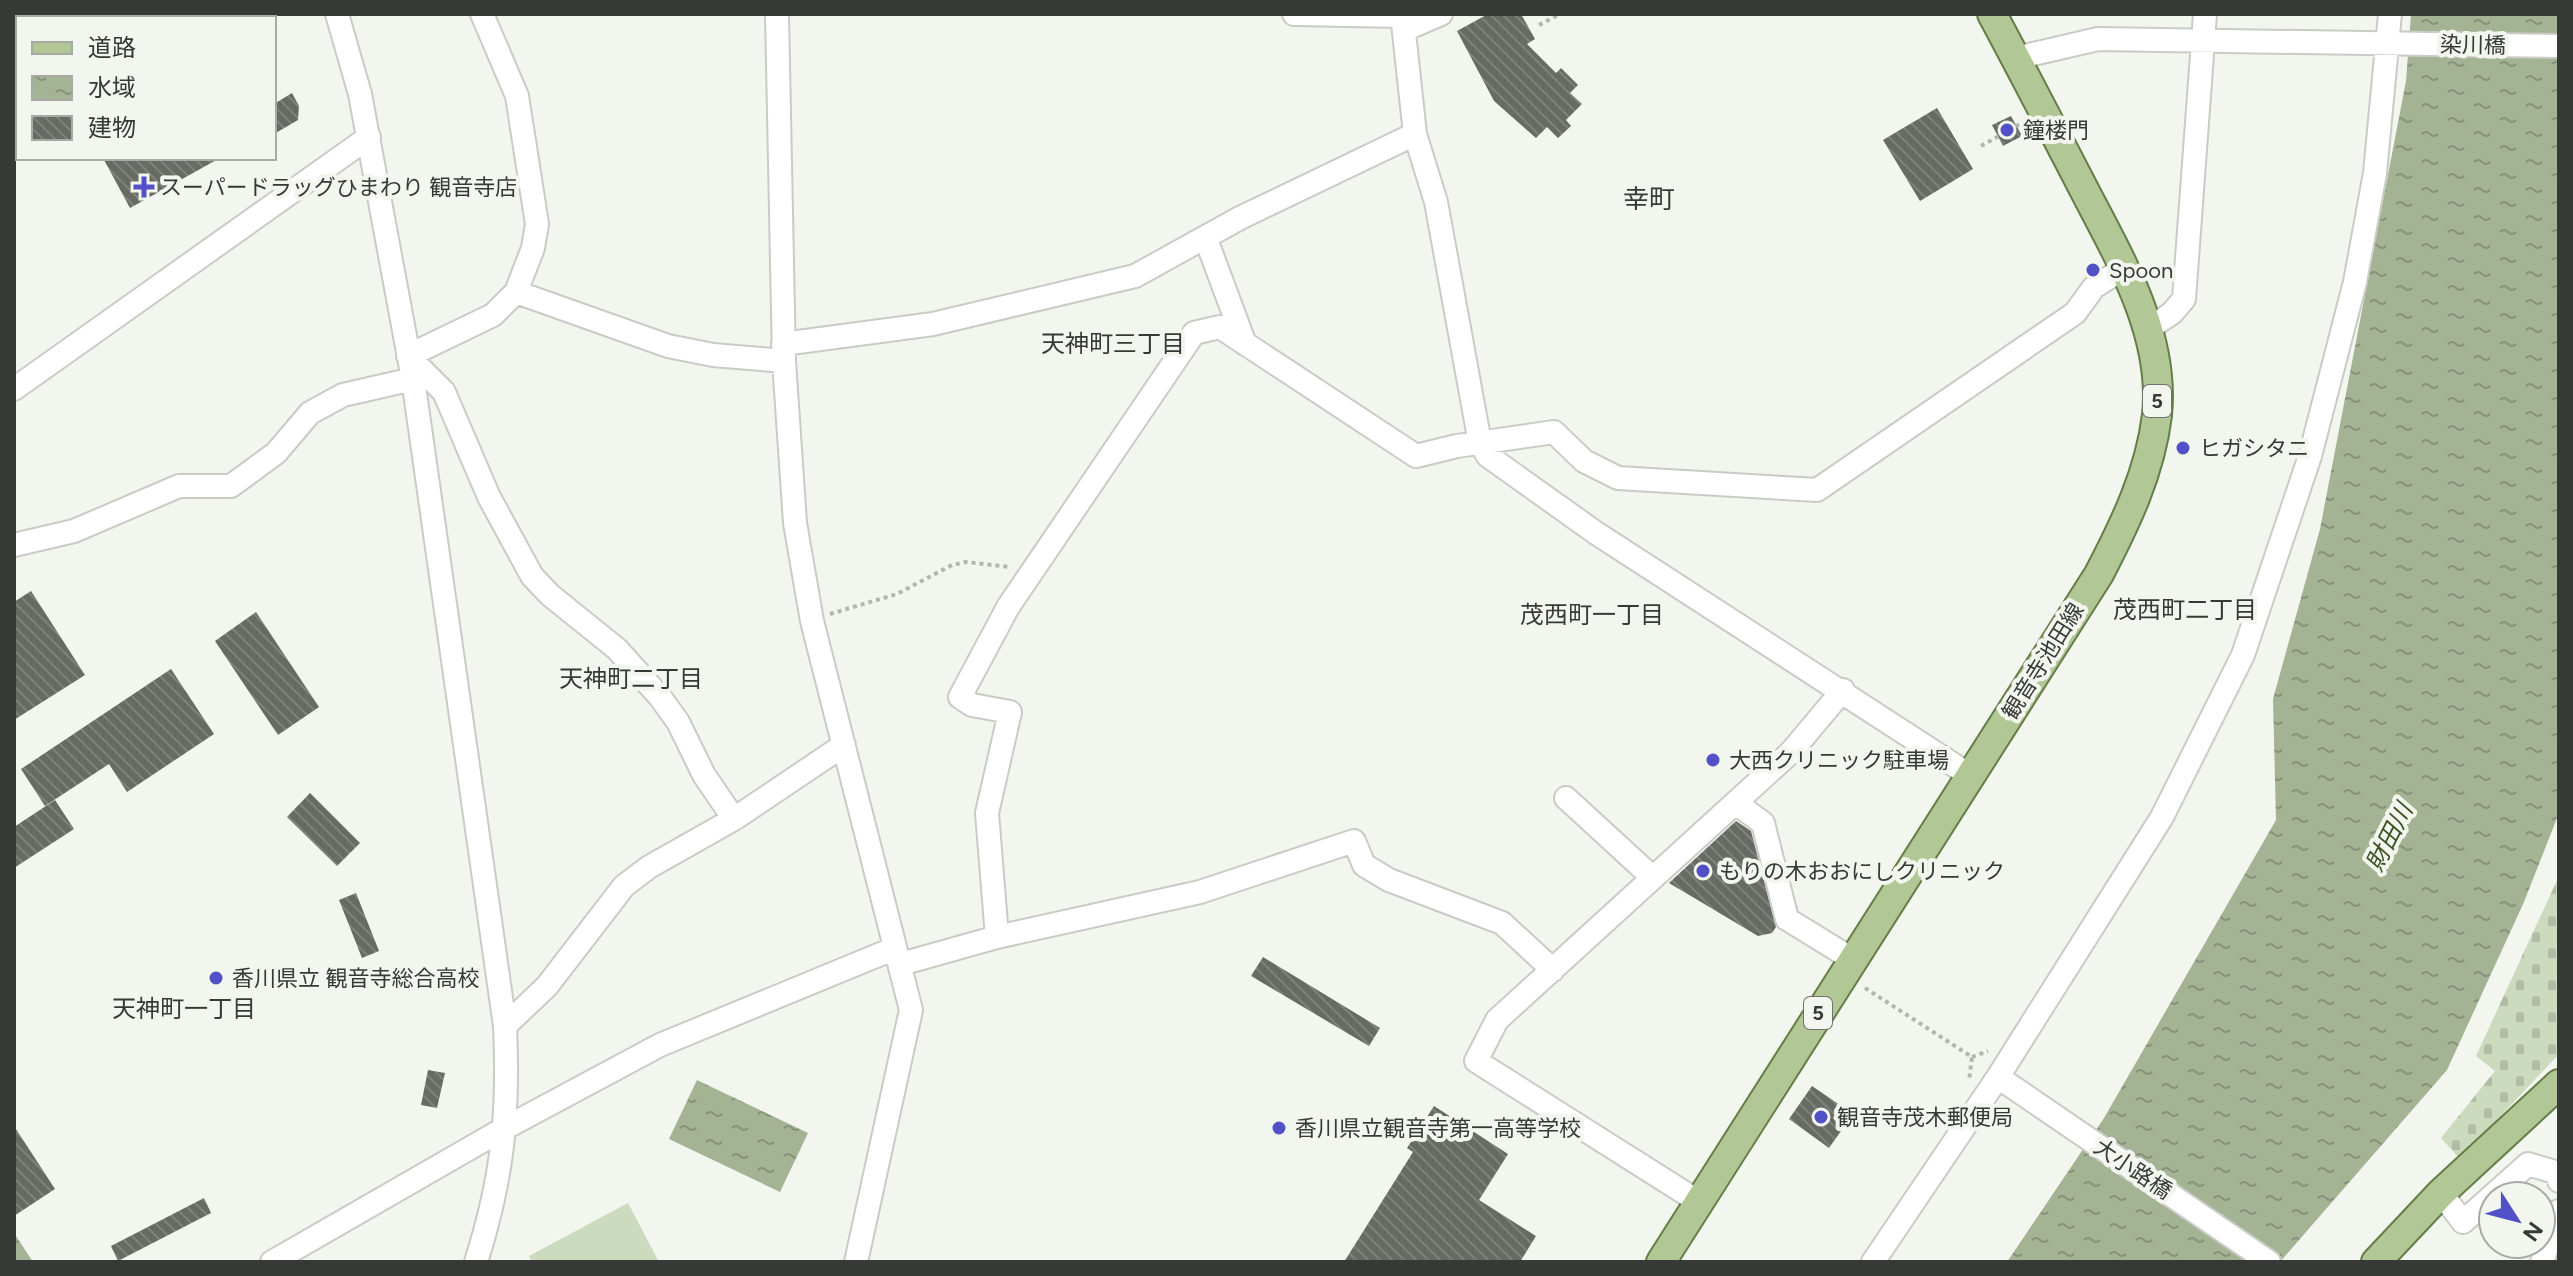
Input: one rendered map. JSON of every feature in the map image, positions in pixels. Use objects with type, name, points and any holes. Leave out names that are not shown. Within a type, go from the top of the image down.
[{"type":"main road","name":"観音寺池田線","points":[[1661,1262],[2099,574],[2138,494],[2157,413],[2156,370],[2147,330],[2123,269],[1992,14]]},
{"type":"main road","points":[[2376,1262],[2441,1193],[2559,1084]]},
{"type":"street","points":[[337,14],[369,137],[413,379],[505,1026],[505,1128],[501,1173],[476,1262]]},
{"type":"street","points":[[408,356],[493,315],[516,292],[533,248],[537,224],[517,96],[482,14]]},
{"type":"street","points":[[777,14],[784,352],[795,523],[812,621],[911,1010],[856,1262]]},
{"type":"street","points":[[1294,14],[1403,20],[1441,14]]},
{"type":"street","points":[[2147,330],[2172,313],[2184,299],[2205,14]]},
{"type":"street","points":[[1873,1262],[1998,1077],[2162,817],[2243,655],[2310,456],[2352,296],[2375,173],[2390,14]]},
{"type":"street","points":[[1403,20],[1415,134],[1436,202],[1480,443],[1488,456],[1596,533],[1843,690],[1971,776]]},
{"type":"street","name":"染川橋","points":[[2016,58],[2098,39],[2559,46]]},
{"type":"street","points":[[516,292],[668,346],[713,355],[784,352],[933,324],[1135,276],[1240,218],[1415,134]]},
{"type":"street","points":[[14,389],[369,137]]},
{"type":"street","points":[[1206,239],[1245,344]]},
{"type":"street","points":[[997,937],[987,813],[1010,712],[972,705],[960,697],[981,653],[1036,567],[1194,333],[1220,327],[1416,456],[1554,432],[1584,461],[1618,478],[1817,490],[2075,313],[2094,287],[2123,269]]},
{"type":"street","points":[[408,356],[444,392],[489,497],[532,576],[550,595],[617,649],[660,697],[678,722],[704,775],[734,819]]},
{"type":"street","points":[[14,545],[74,531],[179,486],[231,486],[276,453],[310,413],[343,395],[413,379]]},
{"type":"street","points":[[1699,1202],[1476,1061],[1497,1020],[1652,877],[1737,804],[1791,752],[1843,690]]},
{"type":"street","points":[[505,1026],[547,986],[624,886],[649,867],[734,819],[844,745]]},
{"type":"street","points":[[1566,798],[1652,877]]},
{"type":"street","points":[[1737,804],[1763,823],[1787,919],[1847,966]]},
{"type":"street","points":[[272,1262],[505,1128],[660,1045],[897,956],[1200,892],[1354,841],[1364,865],[1389,880],[1502,923],[1553,970]]},
{"type":"street","name":"大小路橋","points":[[1998,1077],[2269,1262]]},
{"type":"street","points":[[2441,1193],[2463,1222],[2528,1164],[2558,1173],[2559,1181]]},
{"type":"street","points":[[2542,1262],[2559,1211]]},
{"type":"path","points":[[1539,25],[1560,14]]},
{"type":"path","points":[[1981,146],[2026,121]]},
{"type":"path","points":[[812,621],[897,594],[966,562],[1036,567]]},
{"type":"path","points":[[1847,966],[1972,1057],[1968,1086]]},
{"type":"green space","points":[[2559,876],[2559,1054],[2460,1159],[2441,1138],[2495,1071],[2476,1056]]},
{"type":"green space","points":[[628,1203],[659,1262],[532,1262],[529,1256]]},
{"type":"water","name":"財田川","points":[[2411,14],[2559,14],[2559,813],[2524,902],[2447,1070],[2280,1262],[2007,1262],[2104,1118],[2276,820],[2273,699],[2320,529],[2406,81]]},
{"type":"water","points":[[697,1080],[808,1133],[780,1192],[669,1139]]},
{"type":"water","points":[[14,1233],[33,1262],[14,1262]]},
{"type":"building","points":[[1488,14],[1521,14],[1535,39],[1527,44],[1556,73],[1561,68],[1578,85],[1570,93],[1582,104],[1566,120],[1571,126],[1558,138],[1547,127],[1536,138],[1494,101],[1457,31]]},
{"type":"building","points":[[292,93],[299,106],[298,120],[276,133],[276,103]]},
{"type":"building","points":[[1937,108],[1973,169],[1920,201],[1883,140]]},
{"type":"building","name":"鐘楼門","points":[[2011,116],[2022,136],[2003,146],[1992,125]]},
{"type":"building","name":"スーパードラッグひまわり 観音寺店","points":[[104,160],[216,160],[130,208]]},
{"type":"building","points":[[31,591],[85,675],[14,720],[14,602]]},
{"type":"building","points":[[256,612],[319,707],[278,735],[215,641]]},
{"type":"building","points":[[171,669],[214,734],[127,792],[109,764],[45,806],[21,769]]},
{"type":"building","points":[[310,793],[360,843],[337,866],[287,817]]},
{"type":"building","points":[[55,800],[74,829],[14,868],[14,827]]},
{"type":"building","name":"もりの木おおにしクリニック","points":[[1736,821],[1751,831],[1776,927],[1772,933],[1758,936],[1669,883]]},
{"type":"building","points":[[356,893],[379,951],[362,958],[339,900]]},
{"type":"building","points":[[1263,957],[1380,1028],[1369,1046],[1251,976]]},
{"type":"building","points":[[428,1070],[445,1073],[437,1108],[421,1105]]},
{"type":"building","points":[[1812,1086],[1853,1114],[1829,1148],[1789,1119]]},
{"type":"building","name":"香川県立観音寺第一高等学校","points":[[1434,1106],[1508,1154],[1479,1200],[1536,1236],[1520,1262],[1344,1262],[1413,1152],[1407,1148]]},
{"type":"building","points":[[14,1126],[55,1189],[14,1216]]},
{"type":"building","points":[[204,1198],[211,1213],[118,1261],[111,1246]]},
{"type":"place","name":"鐘楼門","points":[[2007,130]]},
{"type":"place","name":"スーパードラッグひまわり 観音寺店","points":[[144,187]]},
{"type":"place","name":"Spoon","points":[[2093,270]]},
{"type":"place","name":"ヒガシタニ","points":[[2183,448]]},
{"type":"place","name":"大西クリニック駐車場","points":[[1713,760]]},
{"type":"place","name":"もりの木おおにしクリニック","points":[[1703,871]]},
{"type":"place","name":"香川県立 観音寺総合高校","points":[[216,978]]},
{"type":"place","name":"観音寺茂木郵便局","points":[[1821,1117]]},
{"type":"place","name":"香川県立観音寺第一高等学校","points":[[1279,1128]]},
{"type":"district","name":"幸町","points":[[1649,199]]},
{"type":"district","name":"天神町三丁目","points":[[1113,343]]},
{"type":"district","name":"茂西町二丁目","points":[[2185,609]]},
{"type":"district","name":"茂西町一丁目","points":[[1592,614]]},
{"type":"district","name":"天神町二丁目","points":[[631,678]]},
{"type":"district","name":"天神町一丁目","points":[[184,1008]]}]
